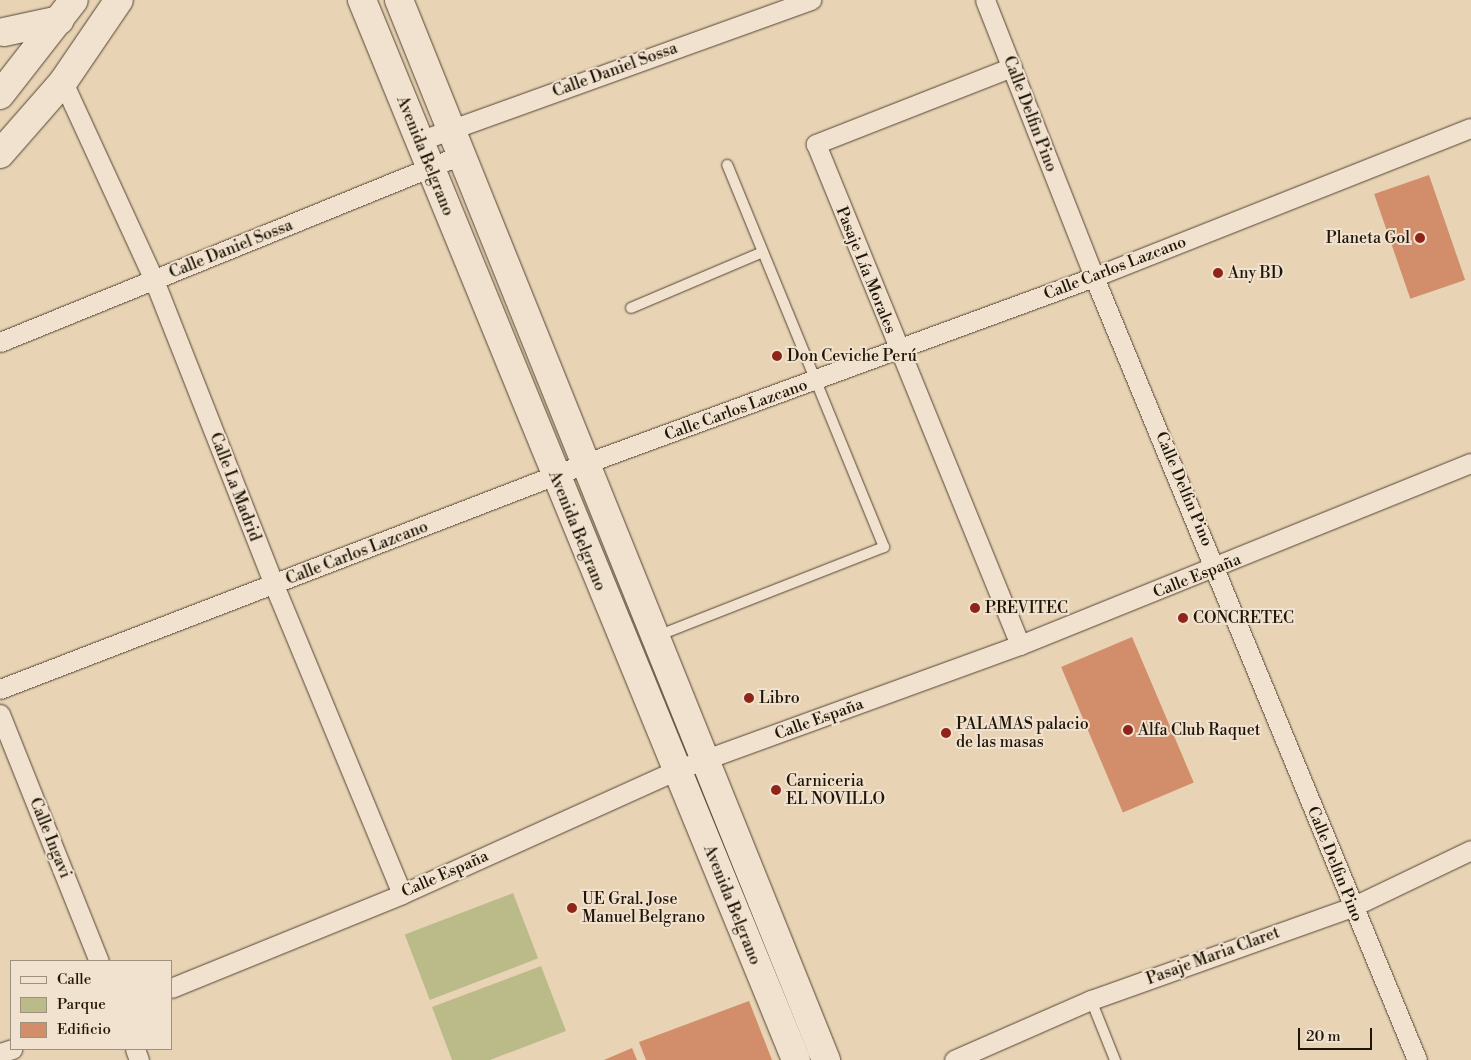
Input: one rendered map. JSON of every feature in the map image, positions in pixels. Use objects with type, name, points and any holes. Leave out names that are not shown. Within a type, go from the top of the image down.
[{"type":"street","points":[[0,154],[63,82],[119,0]]},
{"type":"street","name":"Avenida Belgrano","points":[[362,0],[554,477],[796,1060]]},
{"type":"street","name":"Avenida Belgrano","points":[[399,0],[584,464],[656,637],[704,761],[826,1060]]},
{"type":"street","name":"Calle Daniel Sossa","points":[[419,141],[811,0]]},
{"type":"street","name":"Calle Delfin Pino","points":[[985,0],[1094,277],[1217,568],[1352,906],[1417,1060]]},
{"type":"street","points":[[6,88],[2,30],[67,10]]},
{"type":"street","points":[[6,88],[67,10]]},
{"type":"street","name":"Pasaje Lía Morales","points":[[1012,68],[816,144],[898,352],[1020,646]]},
{"type":"street","name":"Calle La Madrid","points":[[63,82],[154,280],[274,585],[402,894]]},
{"type":"street","name":"Calle Carlos Lazcano","points":[[0,689],[584,464],[898,352],[1094,277],[1471,128]]},
{"type":"street","name":"Calle Daniel Sossa","points":[[0,342],[461,155]]},
{"type":"street","name":"Calle España","points":[[172,988],[402,894],[676,770],[1020,646],[1217,568],[1471,463]]},
{"type":"street","name":"Calle Ingavi","points":[[0,714],[99,960]]},
{"type":"street","name":"Pasaje Maria Claret","points":[[954,1060],[1091,1000],[1352,906],[1471,850]]},
{"type":"lane","points":[[656,637],[884,547],[727,165]]},
{"type":"lane","points":[[631,308],[763,252]]},
{"type":"lane","points":[[1091,1000],[1115,1060]]},
{"type":"green space","points":[[513,893],[538,958],[430,1000],[405,935]]},
{"type":"green space","points":[[541,966],[566,1031],[490,1060],[452,1060],[432,1007]]},
{"type":"building","name":"Planeta Gol","points":[[1429,175],[1465,280],[1410,299],[1374,194]]},
{"type":"building","points":[[1132,637],[1194,782],[1123,813],[1061,667]]},
{"type":"building","points":[[749,1001],[772,1060],[646,1060],[639,1042]]},
{"type":"building","points":[[632,1048],[637,1060],[604,1060]]},
{"type":"place","name":"Planeta Gol","points":[[1420,238]]},
{"type":"place","name":"Any BD","points":[[1218,273]]},
{"type":"place","name":"Don Ceviche Perú","points":[[777,356]]},
{"type":"place","name":"PREVITEC","points":[[975,608]]},
{"type":"place","name":"CONCRETEC","points":[[1183,618]]},
{"type":"place","name":"Libro","points":[[749,698]]},
{"type":"place","name":"Alfa Club Raquet","points":[[1128,730]]},
{"type":"place","name":"PALAMAS palacio de las masas","points":[[946,733]]},
{"type":"place","name":"Carniceria EL NOVILLO","points":[[776,790]]},
{"type":"place","name":"UE Gral. Jose Manuel Belgrano","points":[[572,908]]}]
